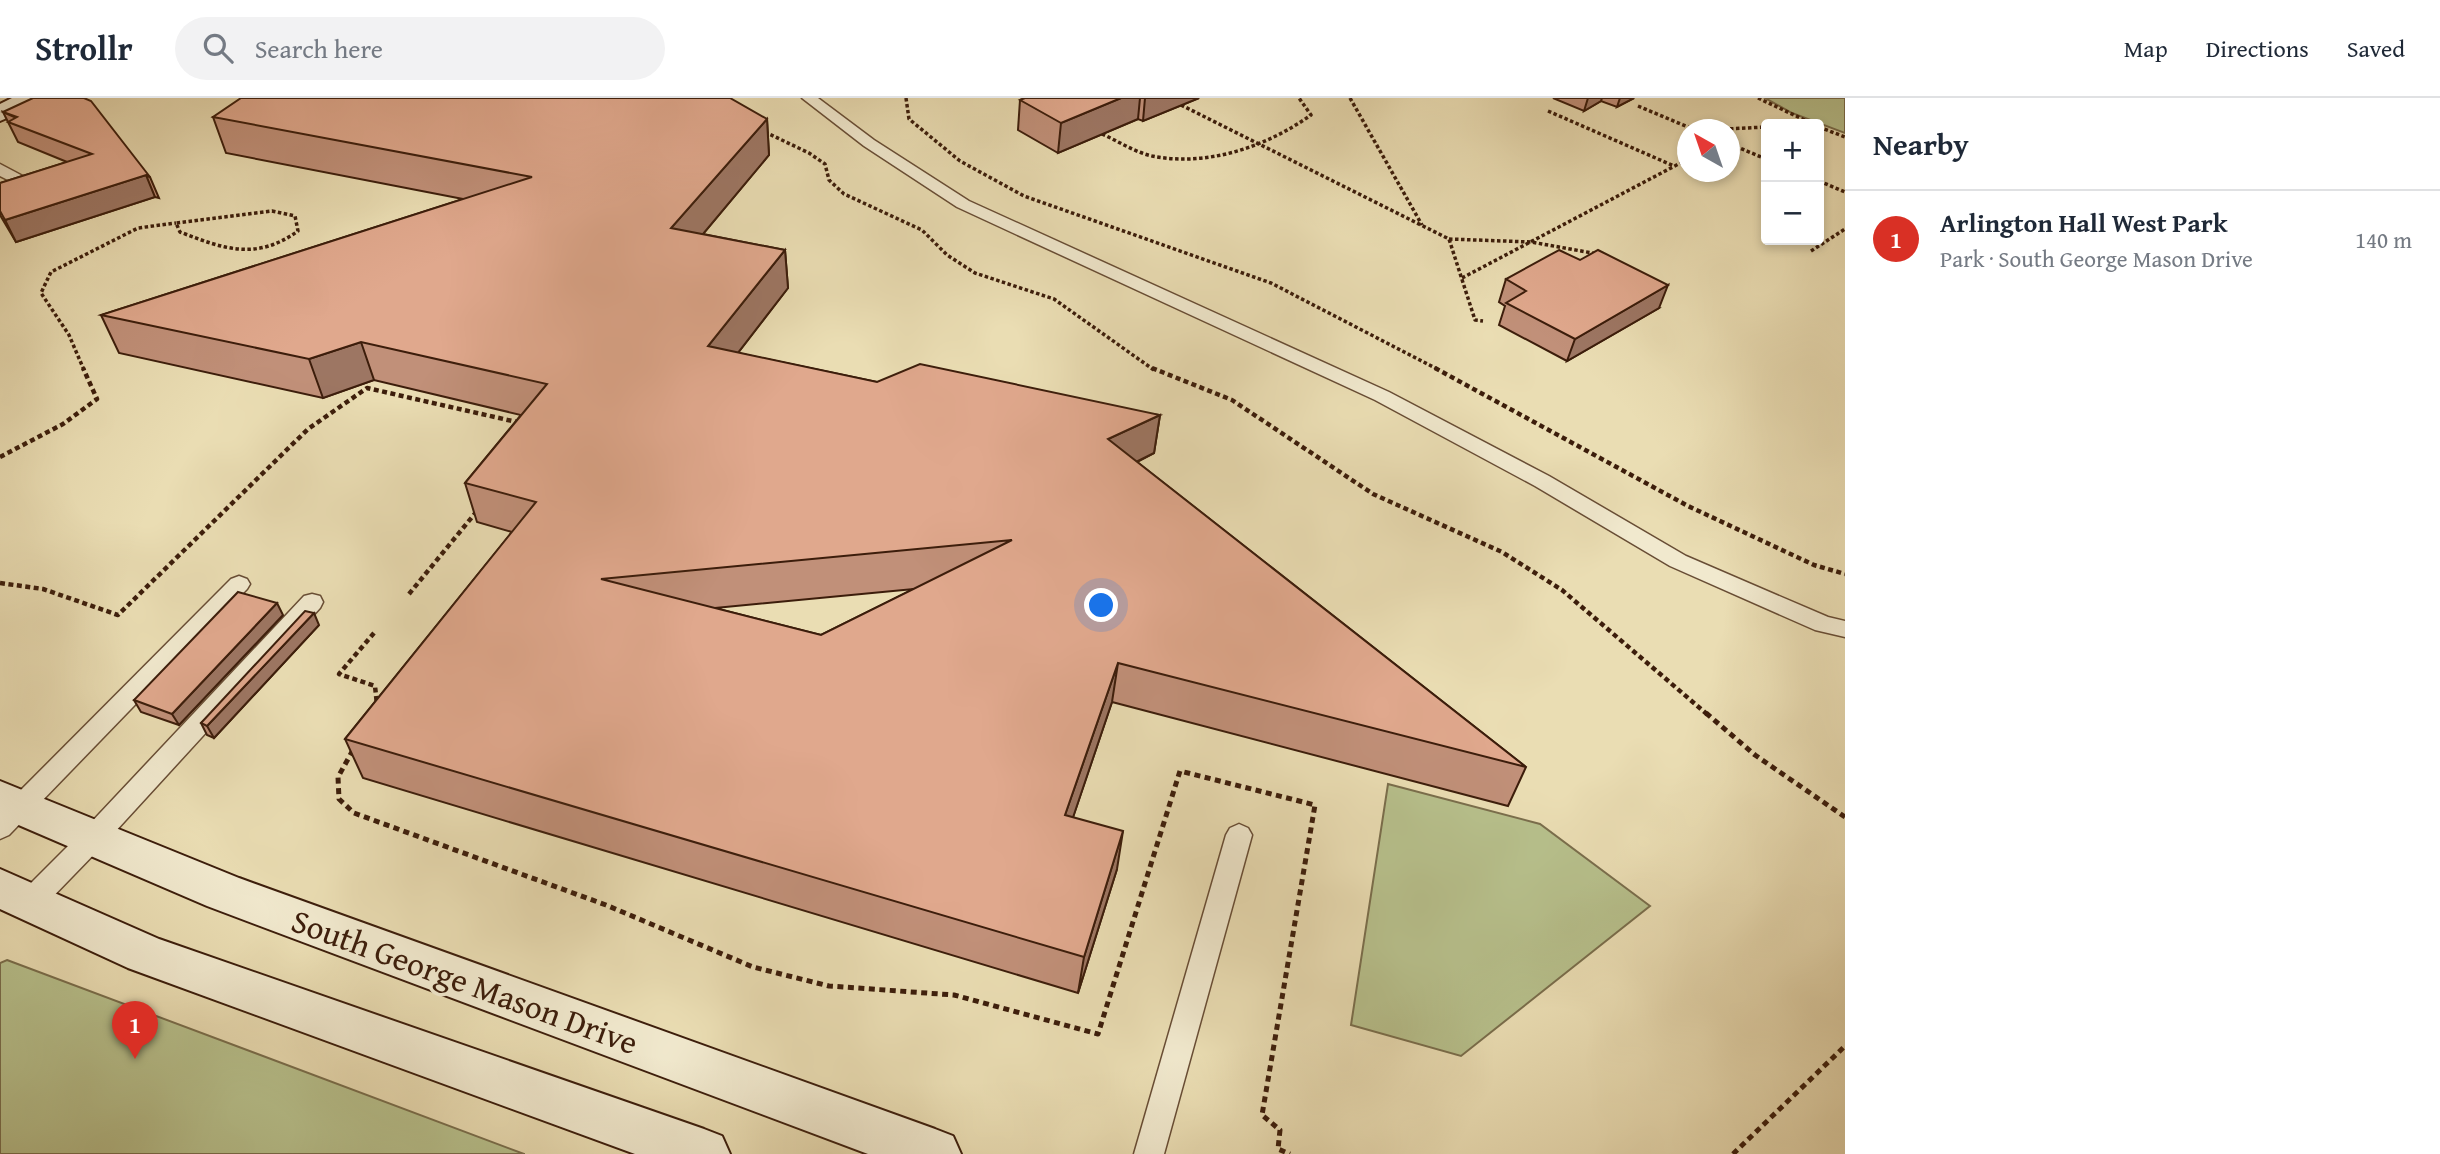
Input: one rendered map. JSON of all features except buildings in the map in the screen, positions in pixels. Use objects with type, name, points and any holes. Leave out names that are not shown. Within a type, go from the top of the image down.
[{"type":"main road","points":[[0,113],[33,98]]},
{"type":"main road","name":"South George Mason Drive","points":[[7,811],[94,837],[236,897],[934,1154]]},
{"type":"main road","points":[[15,895],[145,954],[704,1154]]},
{"type":"lane","points":[[809,98],[869,143],[963,204],[1382,396],[1542,481],[1678,561],[1823,624],[1845,629]]},
{"type":"lane","points":[[0,169],[28,185]]},
{"type":"lane","points":[[7,811],[239,584]]},
{"type":"lane","points":[[15,895],[94,837],[312,601]]},
{"type":"lane","points":[[1149,1154],[1239,835]]},
{"type":"path","points":[[906,98],[909,119],[960,161],[1024,196],[1270,283],[1395,346],[1688,506],[1814,565],[1845,574]]},
{"type":"path","points":[[1102,134],[1149,155],[1174,159],[1199,157],[1263,145],[1294,129],[1311,115],[1299,98]]},
{"type":"path","points":[[1350,98],[1422,226]]},
{"type":"path","points":[[1758,98],[1803,119]]},
{"type":"path","points":[[1181,105],[1449,239],[1531,242],[1604,255]]},
{"type":"path","points":[[1638,106],[1677,122]]},
{"type":"path","points":[[1548,111],[1674,166]]},
{"type":"path","points":[[1740,128],[1761,127]]},
{"type":"path","points":[[1824,129],[1845,136]]},
{"type":"path","points":[[762,131],[809,153],[825,164],[830,180],[844,194],[922,230],[947,255],[975,273],[1054,299],[1156,371],[1232,400],[1373,494],[1502,552],[1562,590],[1755,755],[1845,817]]},
{"type":"path","points":[[1740,148],[1761,157]]},
{"type":"path","points":[[1462,278],[1677,164]]},
{"type":"path","points":[[1821,182],[1845,192]]},
{"type":"path","points":[[0,457],[32,438],[60,429],[97,399],[69,335],[41,293],[51,272],[138,228],[176,222],[272,211],[295,216],[298,231],[283,244],[252,251],[211,244],[180,232],[176,222]]},
{"type":"path","points":[[1811,251],[1845,229]]},
{"type":"path","points":[[1449,239],[1475,320],[1483,321]]},
{"type":"path","points":[[0,583],[43,589],[118,615],[308,429],[366,388],[532,425]]},
{"type":"path","points":[[409,594],[485,501]]},
{"type":"path","points":[[371,717],[377,705],[375,686],[339,674],[374,633]]},
{"type":"path","points":[[358,741],[338,777],[339,799],[354,813],[606,905],[753,967],[829,986],[954,995],[1098,1034],[1180,771],[1315,805],[1262,1115],[1280,1130],[1278,1149],[1290,1154]]},
{"type":"path","points":[[1733,1154],[1845,1046]]},
{"type":"green space","points":[[1765,98],[1845,98],[1845,133],[1824,125],[1824,119],[1808,119]]},
{"type":"green space","points":[[1388,784],[1540,824],[1650,906],[1461,1056],[1351,1025]]},
{"type":"green space","points":[[7,960],[524,1154],[0,1154],[0,963]]},
{"type":"place","name":"Arlington Hall West Park","points":[[135,1059]]}]
